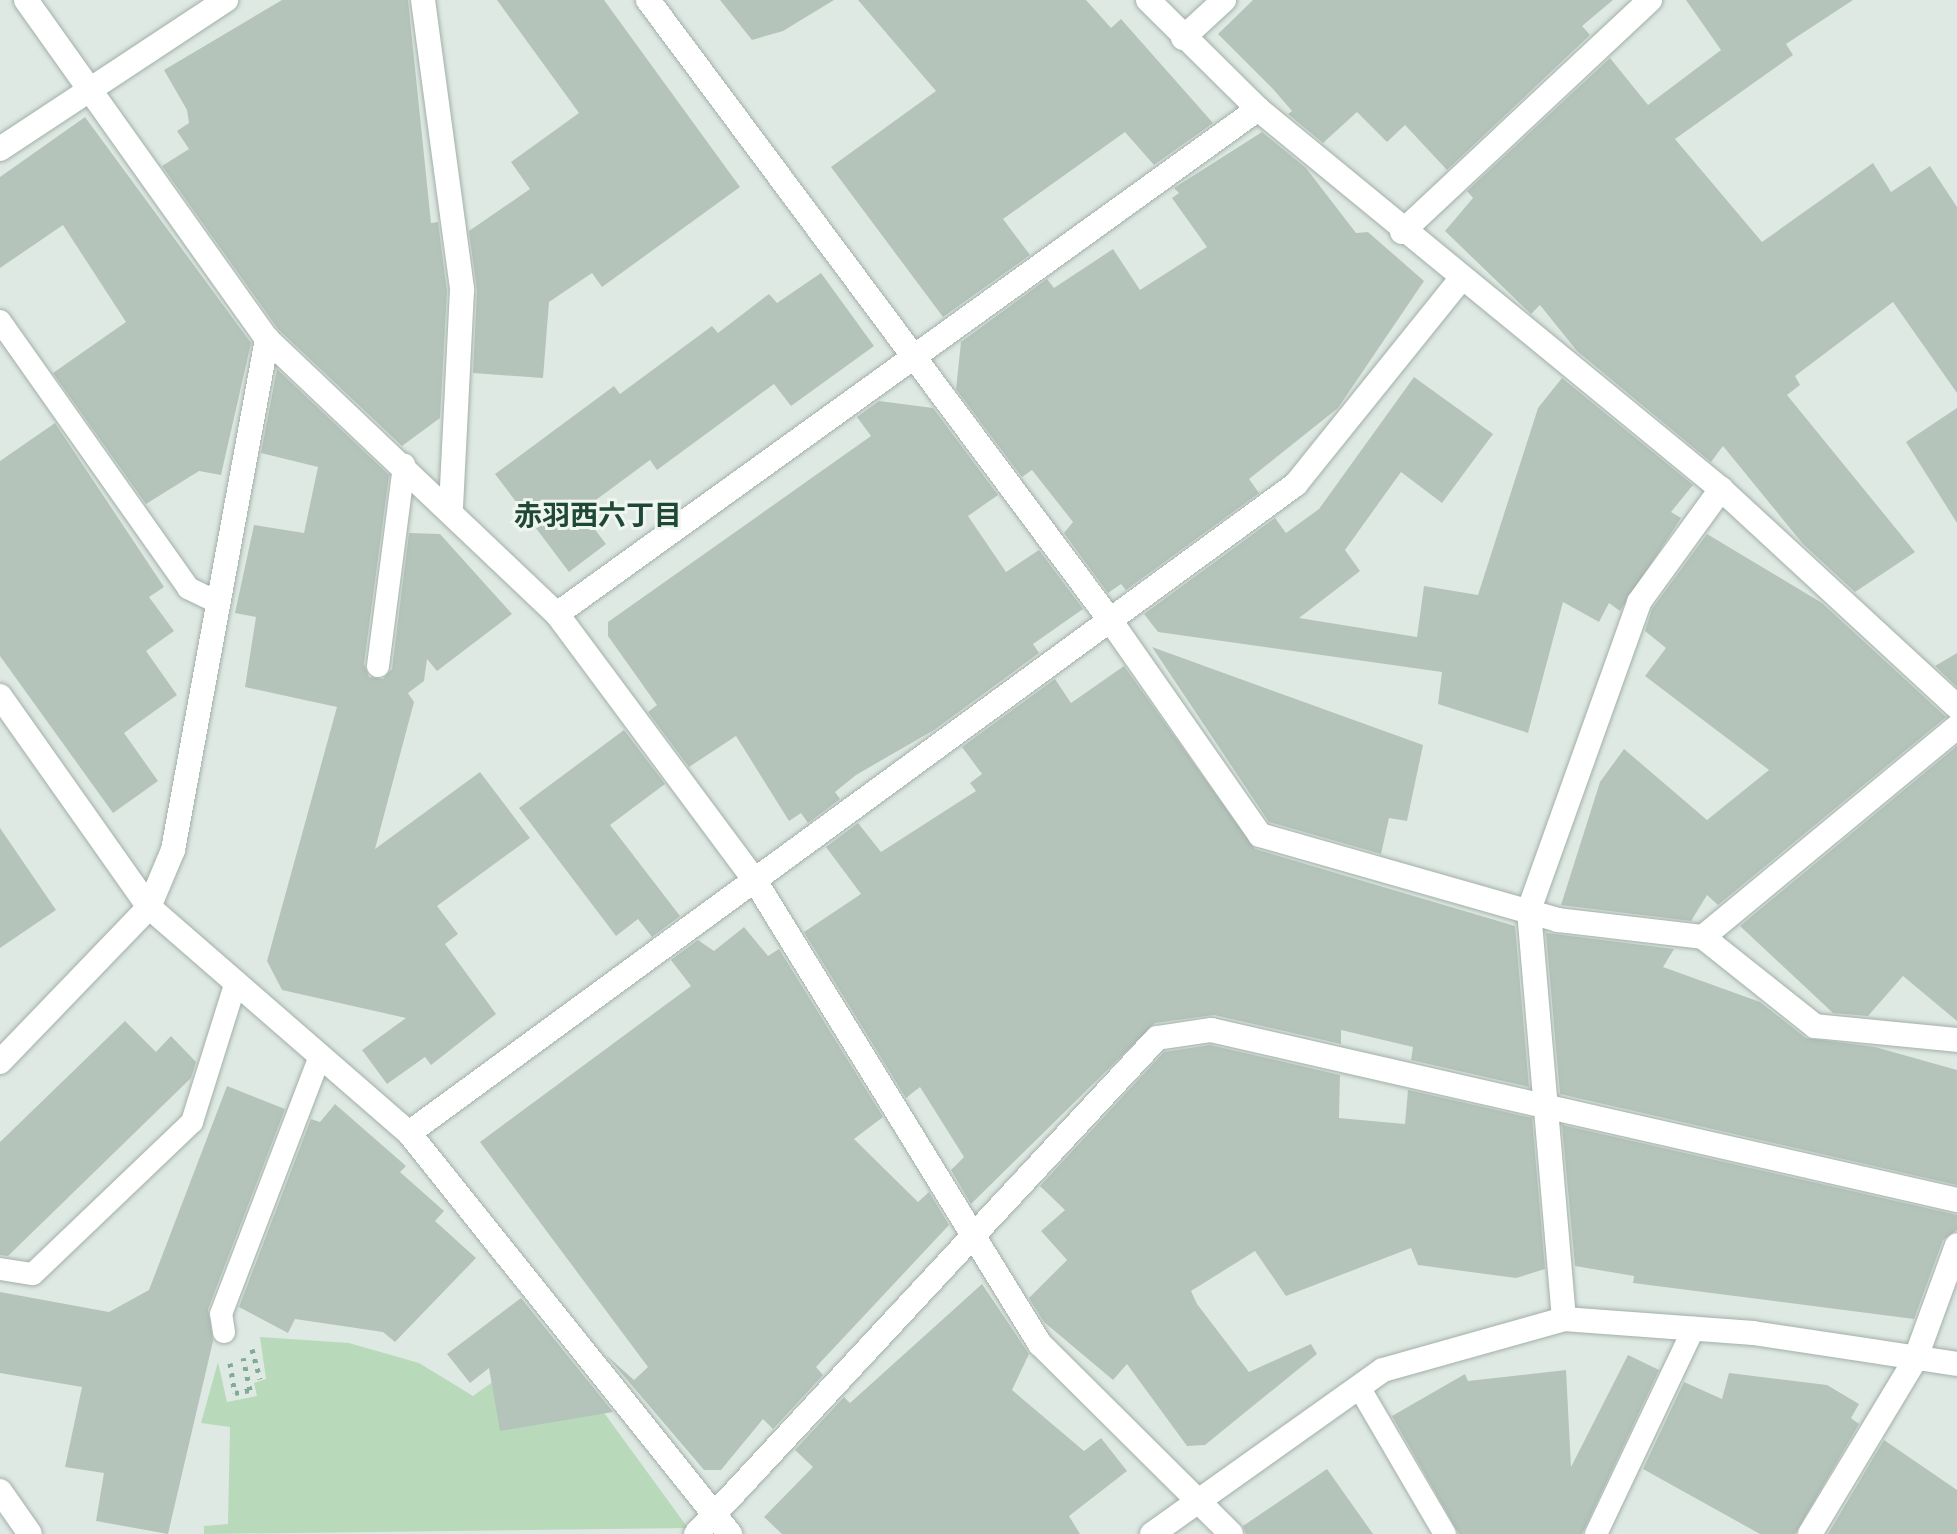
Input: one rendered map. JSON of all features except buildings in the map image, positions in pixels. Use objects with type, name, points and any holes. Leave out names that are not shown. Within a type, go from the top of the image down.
[{"type":"street","points":[[26,0],[267,339],[451,507],[557,614],[754,879],[973,1227],[1040,1344],[1199,1498],[1231,1534]]},
{"type":"street","points":[[0,149],[87,87],[226,0]]},
{"type":"street","points":[[423,0],[462,290],[451,507]]},
{"type":"street","points":[[648,0],[1110,620],[1260,835],[1529,910],[1703,937],[1815,1026],[1957,1040]]},
{"type":"street","points":[[1148,0],[1258,109],[1460,280],[1721,489],[1957,707]]},
{"type":"street","points":[[1183,38],[1224,0]]},
{"type":"street","points":[[1402,232],[1650,0]]},
{"type":"street","points":[[557,614],[1258,109]]},
{"type":"street","points":[[409,1133],[1296,484],[1460,280]]},
{"type":"street","points":[[2,1056],[149,907],[173,850],[267,339]]},
{"type":"street","points":[[1564,1319],[1549,1108],[1529,910],[1639,602],[1721,489]]},
{"type":"street","points":[[0,696],[149,907],[409,1133],[730,1534]]},
{"type":"street","points":[[1703,937],[1957,727]]},
{"type":"street","points":[[696,1534],[710,1512],[973,1227],[1157,1038],[1211,1030],[1957,1200]]},
{"type":"street","points":[[1810,1534],[1915,1360],[1957,1245]]},
{"type":"street","points":[[1152,1534],[1359,1387],[1426,1356],[1564,1319],[1694,1328],[1957,1364]]},
{"type":"street","points":[[0,1491],[30,1534]]},
{"type":"lane","points":[[0,321],[188,588],[219,603]]},
{"type":"lane","points":[[378,666],[404,465]]},
{"type":"lane","points":[[0,1269],[33,1274],[192,1122],[236,982]]},
{"type":"lane","points":[[224,1332],[221,1314],[320,1056]]},
{"type":"lane","points":[[1596,1534],[1694,1328]]},
{"type":"lane","points":[[1359,1387],[1445,1534]]},
{"type":"green space","points":[[260,1337],[349,1343],[419,1363],[473,1396],[551,1340],[688,1528],[204,1534],[204,1526],[228,1524],[230,1427],[201,1423],[218,1362],[227,1402],[257,1396],[254,1383],[266,1379]]},
{"type":"district","name":"赤羽西六丁目","points":[[598,515]]}]
